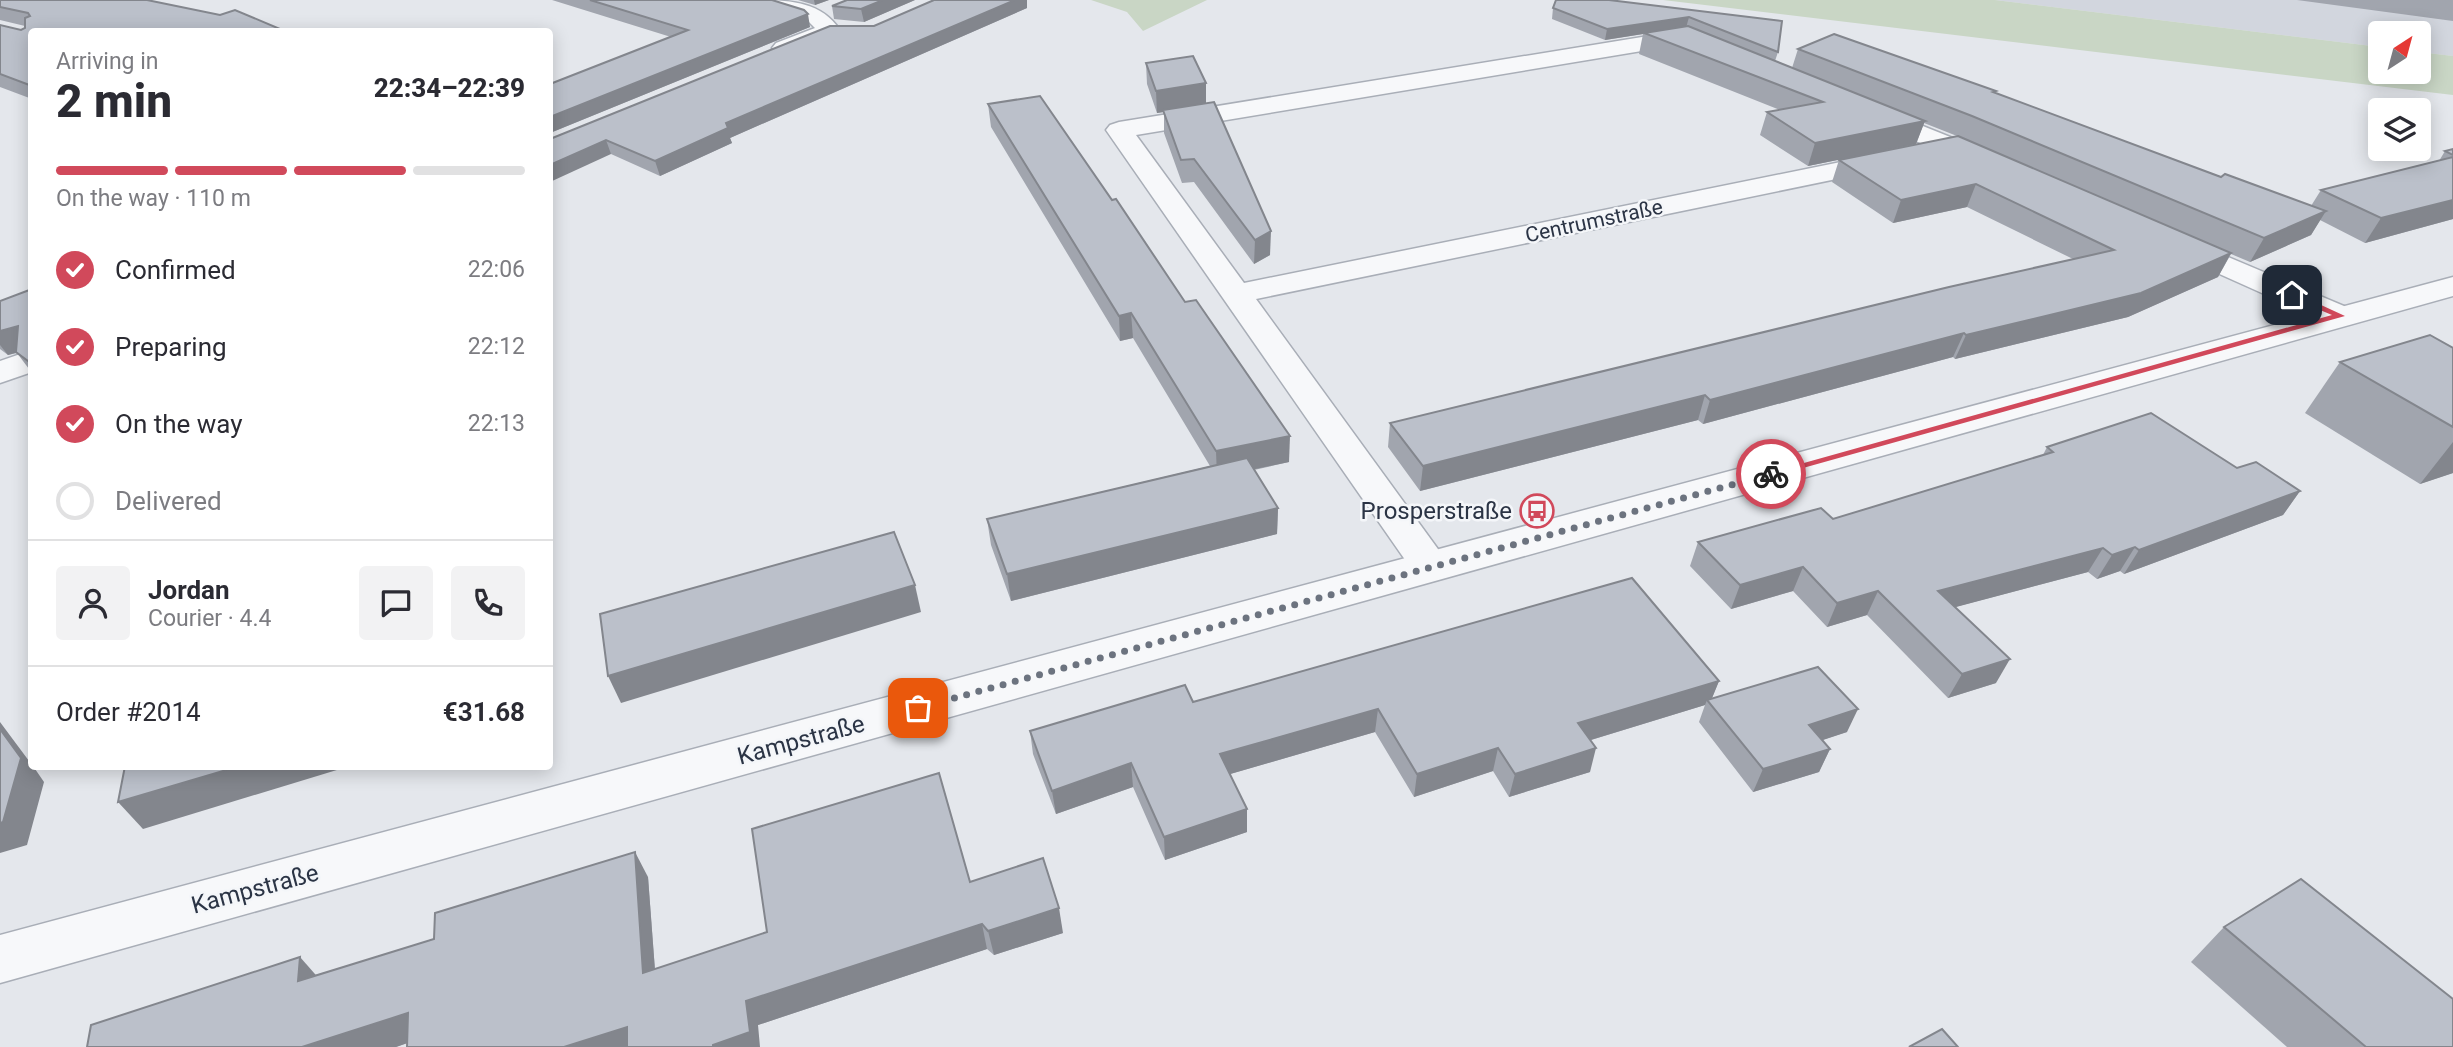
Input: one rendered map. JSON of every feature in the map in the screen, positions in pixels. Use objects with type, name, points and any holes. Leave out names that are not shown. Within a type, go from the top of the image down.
[{"type":"street","points":[[767,0],[827,18],[854,31]]},
{"type":"street","points":[[765,56],[827,18]]},
{"type":"street","points":[[1431,567],[1119,130],[1685,37],[1710,47]]},
{"type":"street","points":[[1851,105],[2015,174]]},
{"type":"street","name":"Centrumstraße","points":[[1235,295],[1953,147]]},
{"type":"street","points":[[2153,234],[2340,316]]},
{"type":"street","name":"Kampstraße","points":[[0,959],[2453,286]]},
{"type":"street","points":[[0,373],[28,362]]},
{"type":"shaded area","points":[[1995,0],[2453,0],[2453,56],[2431,53],[2431,21],[2368,21],[2368,46]]},
{"type":"green space","points":[[1091,0],[1207,0],[1143,31],[1127,12]]},
{"type":"green space","points":[[1663,0],[1995,0],[2368,46],[2368,84],[2431,84],[2431,53],[2453,56],[2453,95]]},
{"type":"building","points":[[0,0],[147,0],[220,15],[235,10],[278,28],[28,28],[28,84],[0,74],[0,25],[21,30],[25,28],[25,18],[30,16],[28,13],[0,7]]},
{"type":"building","points":[[590,0],[772,0],[804,10],[808,14],[553,116],[553,83],[688,30]]},
{"type":"building","points":[[847,0],[883,0],[861,9],[832,6]]},
{"type":"building","points":[[934,0],[1015,0],[726,123],[728,128],[655,161],[606,140],[553,164],[553,138],[830,26],[874,26]]},
{"type":"building","points":[[1556,0],[1609,0],[1782,21],[1778,52],[1689,17],[1607,29],[1553,8]]},
{"type":"building","points":[[1688,26],[1925,121],[1815,143],[1767,112],[1823,102],[1644,33]]},
{"type":"building","points":[[1834,34],[1996,91],[1993,92],[2221,177],[2225,174],[2326,211],[2264,238],[1972,116],[1798,49]]},
{"type":"building","points":[[1193,56],[1206,83],[1156,91],[1146,63]]},
{"type":"building","points":[[1040,96],[1112,200],[1116,199],[1185,302],[1196,300],[1290,436],[1216,451],[1131,313],[1119,316],[988,104]]},
{"type":"building","points":[[1214,102],[1271,231],[1255,240],[1194,159],[1181,160],[1163,110]]},
{"type":"building","points":[[1958,136],[2231,253],[2141,293],[1966,335],[1964,333],[1710,400],[1705,395],[1423,466],[1390,423],[1949,287],[2114,250],[1976,184],[1901,200],[1839,160]]},
{"type":"building","points":[[2453,157],[2453,200],[2381,218],[2321,190]]},
{"type":"building","points":[[28,290],[28,361],[16,352],[18,326],[0,331],[0,301]]},
{"type":"building","points":[[2430,335],[2453,348],[2453,427],[2340,362]]},
{"type":"building","points":[[2151,413],[2237,468],[2256,462],[2300,491],[2139,550],[2135,547],[2112,555],[2103,548],[1938,591],[2010,659],[1962,674],[1878,591],[1837,603],[1803,567],[1740,585],[1698,542],[1821,508],[1833,519],[2053,452],[2047,447]]},
{"type":"building","points":[[1247,458],[1278,508],[1007,574],[987,519]]},
{"type":"building","points":[[894,532],[915,585],[608,676],[600,614]]},
{"type":"building","points":[[1632,578],[1719,681],[1578,723],[1596,748],[1515,774],[1498,748],[1417,774],[1378,709],[1220,754],[1247,809],[1164,837],[1131,763],[1052,791],[1030,731],[1185,685],[1193,702]]},
{"type":"building","points":[[1818,667],[1858,709],[1809,725],[1830,749],[1763,769],[1707,700]]},
{"type":"building","points":[[0,729],[21,758],[3,822],[0,823]]},
{"type":"building","points":[[124,770],[226,770],[118,802]]},
{"type":"building","points":[[939,773],[970,882],[1043,858],[1059,908],[988,931],[982,924],[746,1001],[750,1032],[713,1047],[627,1047],[627,1027],[564,1047],[407,1047],[408,1013],[302,1047],[87,1047],[91,1025],[300,957],[298,981],[434,939],[435,913],[635,852],[643,973],[767,932],[752,829]]},
{"type":"building","points":[[2301,879],[2453,999],[2453,1047],[2366,1047],[2224,927]]},
{"type":"building","points":[[1942,1029],[1958,1047],[1909,1047]]},
{"type":"way so far","points":[[918,708],[1771,474]]},
{"type":"place","name":"Prosperstraße","points":[[1537,511]]},
{"type":"route","points":[[1771,474],[2340,316],[2292,295]]}]
